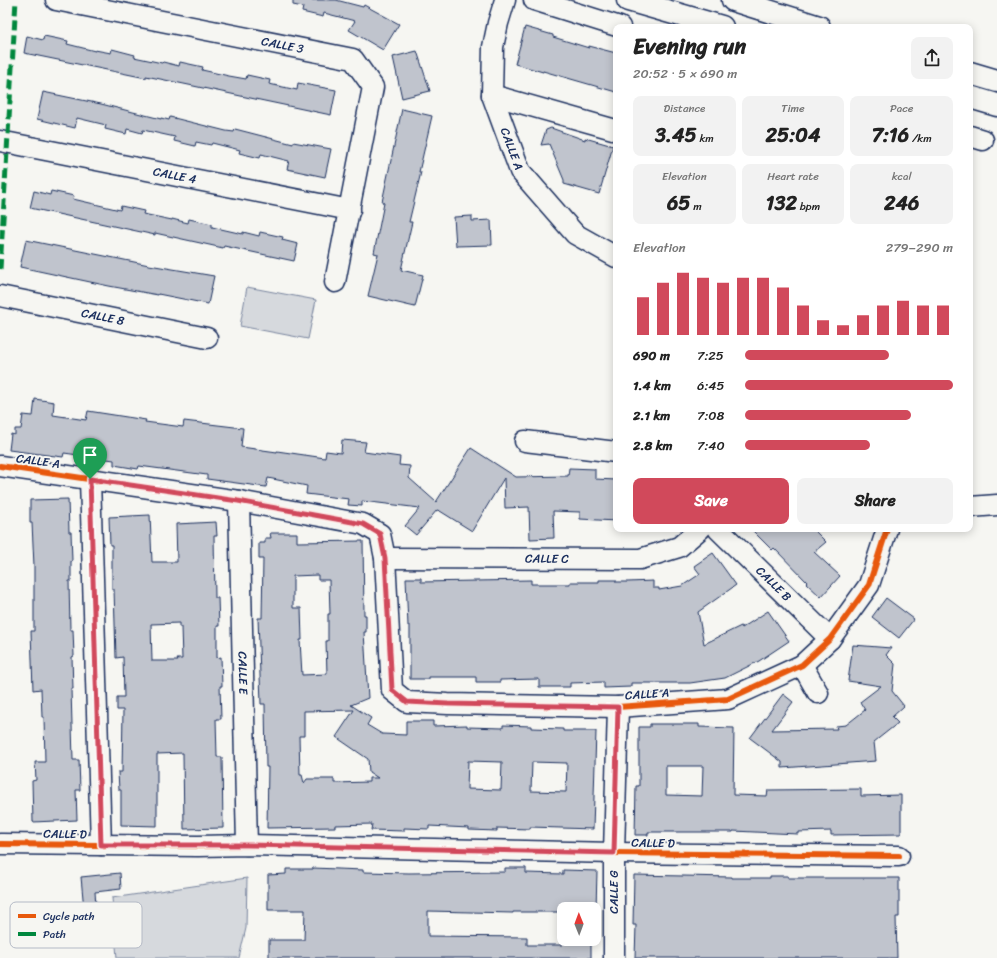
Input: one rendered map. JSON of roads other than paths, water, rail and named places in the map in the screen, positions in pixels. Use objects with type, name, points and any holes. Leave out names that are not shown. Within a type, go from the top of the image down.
[{"type":"main road","points":[[628,0],[712,24]]},
{"type":"main road","points":[[733,0],[809,24]]},
{"type":"main road","points":[[973,74],[997,81]]},
{"type":"main road","points":[[973,99],[997,105]]},
{"type":"street","name":"CALLE 3","points":[[56,0],[354,59],[372,87],[350,210],[335,282]]},
{"type":"street","name":"CALLE A","points":[[505,0],[493,47],[492,95],[520,171],[575,234],[613,255]]},
{"type":"street","points":[[534,0],[613,25]]},
{"type":"street","points":[[492,95],[613,129]]},
{"type":"street","name":"CALLE 4","points":[[0,141],[350,210]]},
{"type":"street","name":"CALLE 8","points":[[0,296],[207,338]]},
{"type":"street","points":[[525,441],[613,452]]},
{"type":"street","name":"CALLE A","points":[[0,466],[238,501],[363,524],[380,534],[385,558],[392,690],[407,702],[618,707],[728,698],[802,665],[830,639],[869,585],[886,532]]},
{"type":"street","points":[[90,479],[101,845]]},
{"type":"street","name":"CALLE E","points":[[238,501],[247,845]]},
{"type":"street","points":[[973,508],[997,505]]},
{"type":"street","name":"CALLE C","points":[[385,558],[640,559],[680,547],[697,532]]},
{"type":"street","name":"CALLE B","points":[[721,532],[830,639]]},
{"type":"street","points":[[802,665],[818,693]]},
{"type":"street","name":"CALLE G","points":[[614,958],[614,853],[618,707]]},
{"type":"street","name":"CALLE D","points":[[0,844],[247,845],[614,853],[899,856]]}]
